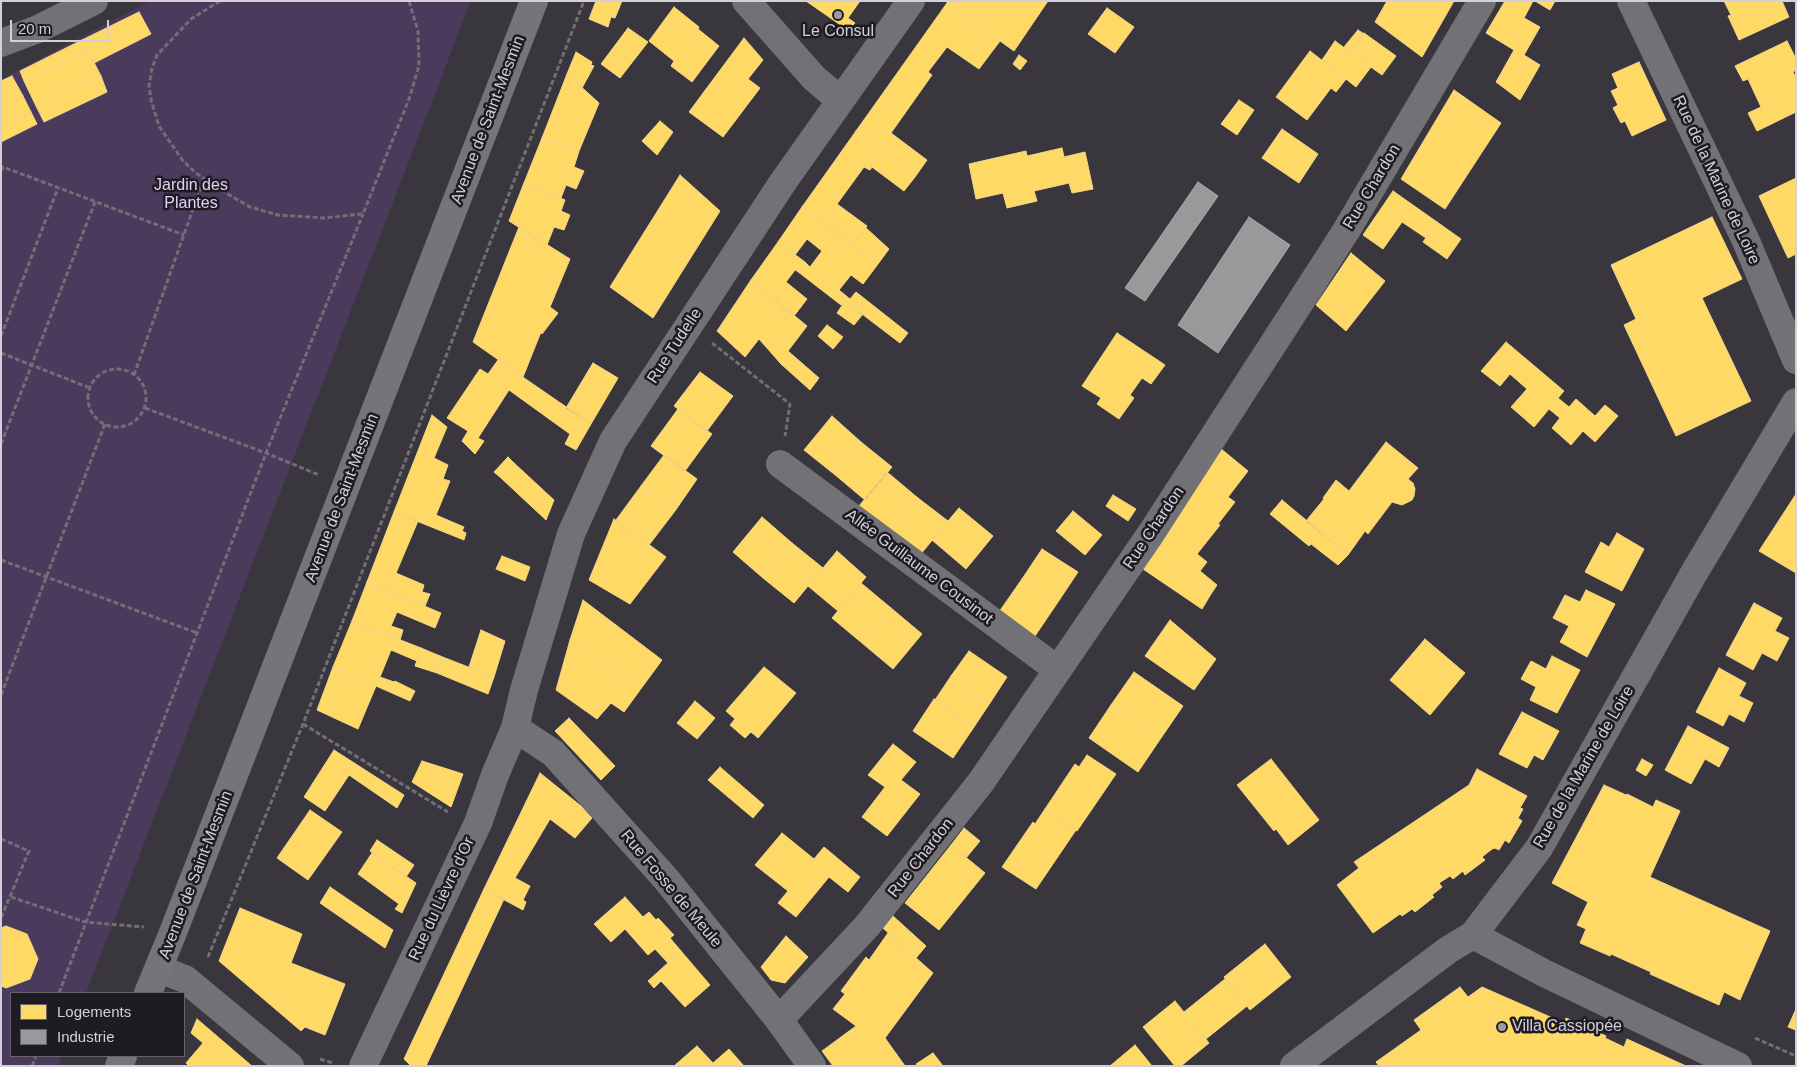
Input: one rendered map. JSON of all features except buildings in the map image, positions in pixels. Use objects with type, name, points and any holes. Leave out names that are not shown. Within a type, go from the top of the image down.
[{"type":"street","points":[[1,43],[38,29],[94,1]]},
{"type":"street","name":"Avenue de Saint-Mesmin","points":[[154,981],[534,1]]},
{"type":"street","points":[[746,1],[814,78],[840,100]]},
{"type":"street","name":"Rue Tudelle","points":[[515,728],[524,690],[571,534],[613,441],[783,182],[911,1]]},
{"type":"street","name":"Rue Chardon","points":[[779,1020],[873,919],[981,782],[1152,532],[1346,231],[1482,1]]},
{"type":"street","name":"Rue de la Marine de Loire","points":[[1631,1],[1746,241],[1796,360]]},
{"type":"street","name":"Rue de la Marine de Loire","points":[[1311,1061],[1448,950],[1473,935],[1539,848],[1694,573],[1796,402]]},
{"type":"street","name":"Allée Guillaume Cousinot","points":[[780,464],[1058,670]]},
{"type":"street","name":"Rue Fosse de Meule","points":[[515,728],[553,753],[666,879],[779,1020],[812,1066]]},
{"type":"street","name":"Rue du Lièvre d'Or","points":[[363,1066],[478,823],[495,775],[515,728]]},
{"type":"street","points":[[1473,935],[1544,973],[1738,1066]]},
{"type":"street","points":[[154,981],[186,979],[290,1066]]},
{"type":"path","points":[[220,1],[191,19],[156,55],[149,86],[159,126],[183,160],[214,186],[250,206],[278,215],[324,218],[363,214]]},
{"type":"path","points":[[59,992],[266,453],[409,99],[419,66],[418,31],[409,1]]},
{"type":"path","points":[[205,963],[304,724],[584,1]]},
{"type":"path","points":[[1,171],[3,167],[184,235]]},
{"type":"path","points":[[134,374],[204,178]]},
{"type":"path","points":[[1,336],[58,188]]},
{"type":"path","points":[[1,444],[95,202]]},
{"type":"path","points":[[706,338],[790,404],[780,464]]},
{"type":"path","points":[[1,353],[90,388]]},
{"type":"path","points":[[109,370],[126,370],[134,374],[141,381],[145,390],[144,408],[140,416],[133,423],[114,427],[105,424],[98,420],[89,405],[88,396],[90,388],[94,380],[101,374],[109,370]]},
{"type":"path","points":[[144,408],[266,453],[327,478]]},
{"type":"path","points":[[1,695],[105,424]]},
{"type":"path","points":[[1,560],[196,633]]},
{"type":"path","points":[[304,724],[453,815]]},
{"type":"path","points":[[1,839],[30,851],[1,918]]},
{"type":"path","points":[[11,897],[86,922],[151,927]]},
{"type":"green space","name":"Jardin des Plantes","points":[[150,1],[471,1],[86,992],[10,992],[10,1057],[61,1057],[58,1066],[1,1066],[1,79]]},
{"type":"place","name":"Le Consul","points":[[838,15]]},
{"type":"place","name":"Villa Cassiopée","points":[[1502,1027]]}]
